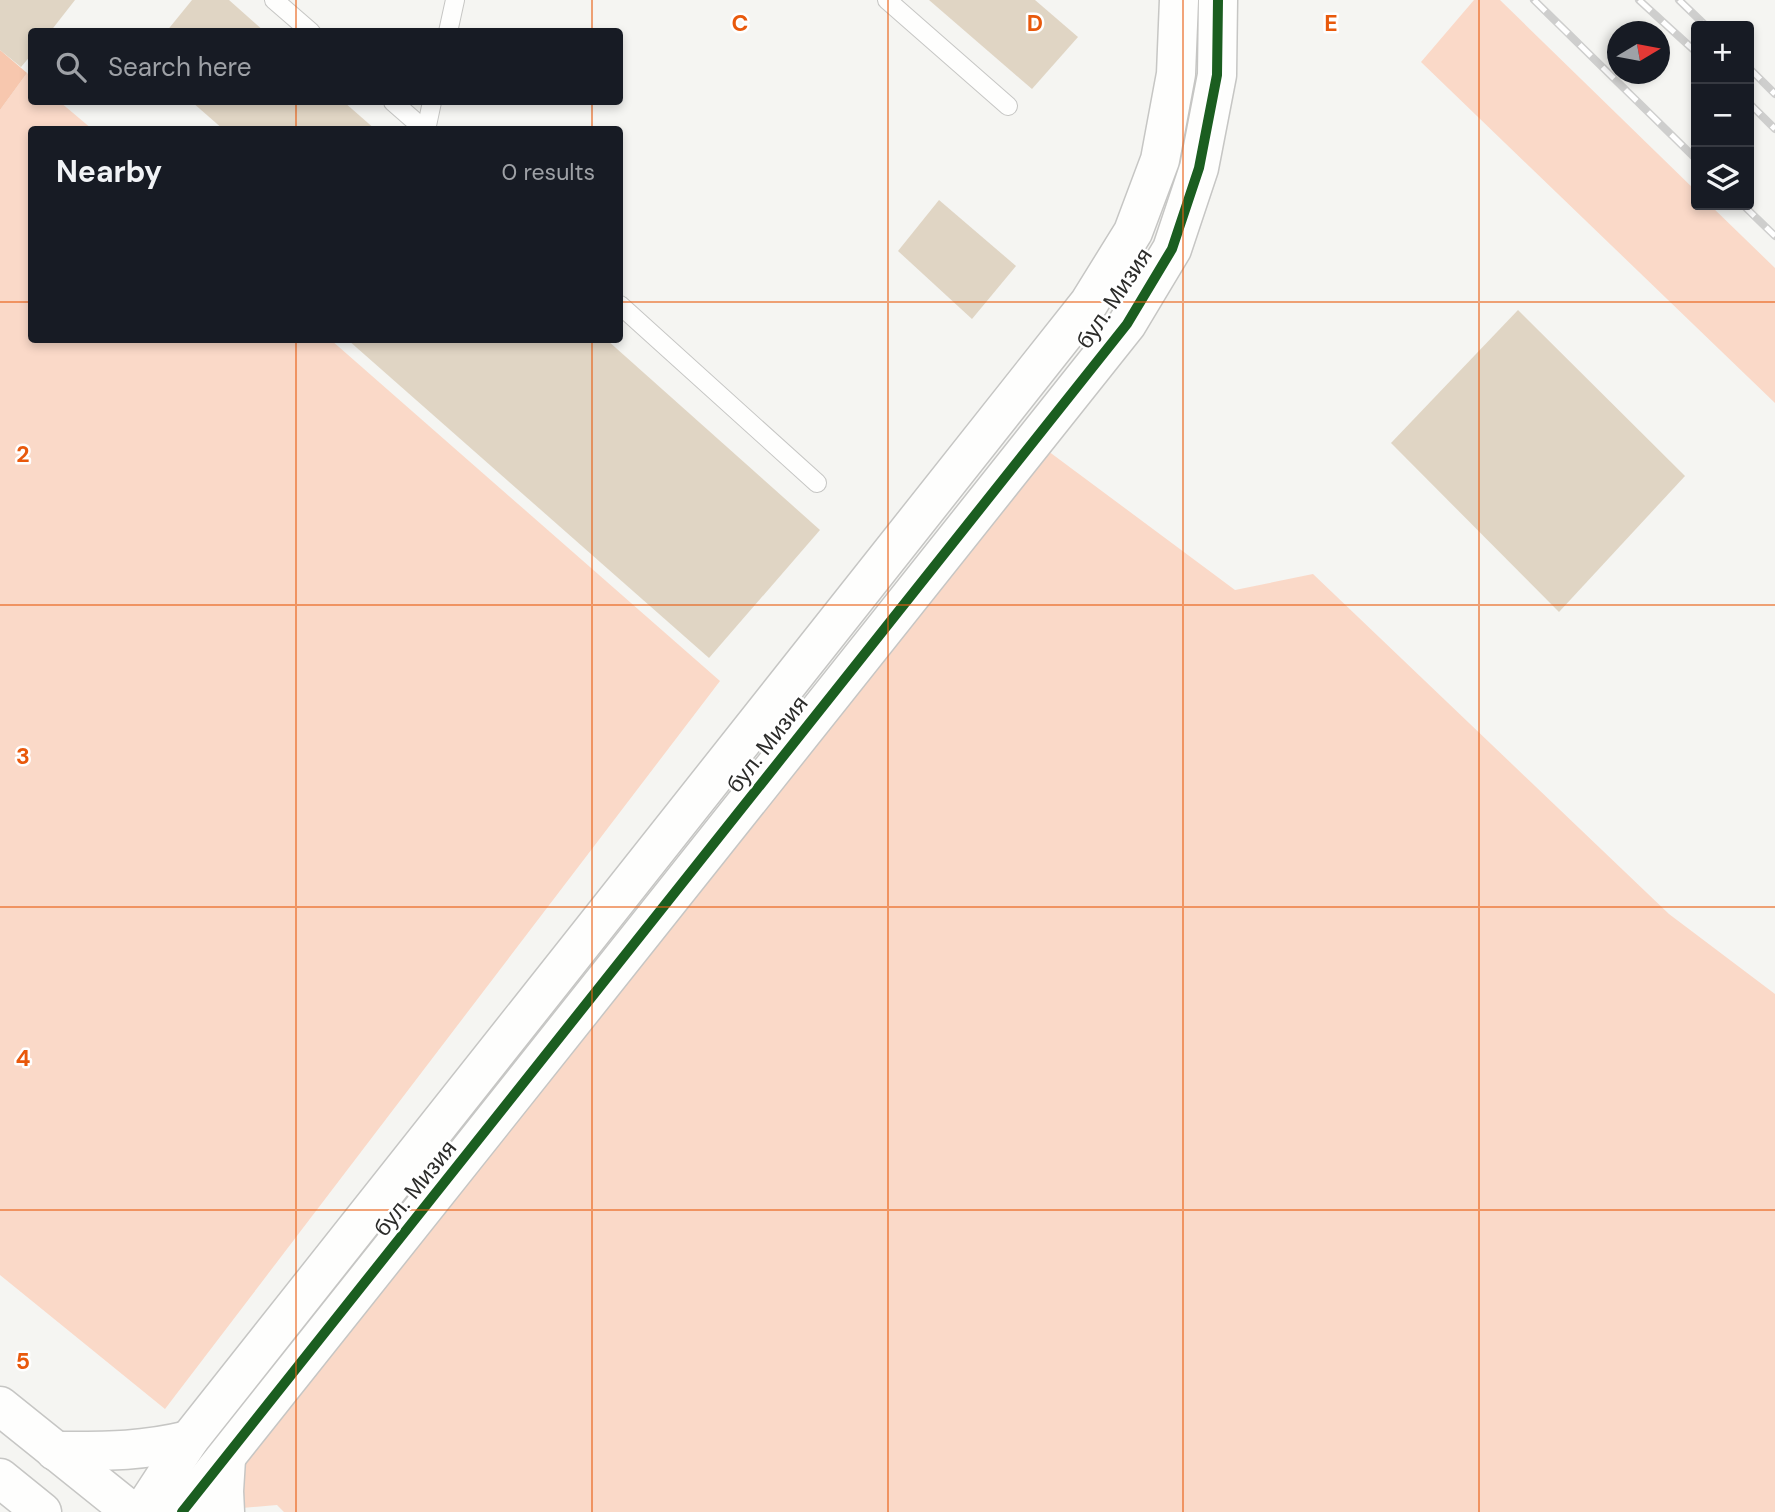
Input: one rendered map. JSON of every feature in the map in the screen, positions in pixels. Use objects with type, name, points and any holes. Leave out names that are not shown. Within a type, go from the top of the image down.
[{"type":"street","points":[[142,1512],[189,1440],[1089,303],[1133,232],[1160,160],[1176,74],[1179,0]]},
{"type":"street","name":"бул. Мизия","points":[[183,1512],[1128,324],[1172,248],[1199,168],[1217,75],[1218,0]]},
{"type":"street","points":[[0,1406],[132,1512]]},
{"type":"street","points":[[55,1451],[153,1449],[189,1440]]},
{"type":"street","points":[[225,1512],[223,1491],[226,1459]]},
{"type":"street","points":[[0,1478],[42,1512]]},
{"type":"lane","points":[[274,0],[306,28]]},
{"type":"lane","points":[[448,28],[455,0]]},
{"type":"lane","points":[[887,0],[1008,106]]},
{"type":"lane","points":[[396,105],[420,126]]},
{"type":"lane","points":[[426,126],[431,105]]},
{"type":"lane","points":[[623,308],[817,483]]},
{"type":"shaded area","points":[[1474,0],[1500,0],[1691,186],[1691,210],[1715,210],[1775,268],[1775,403],[1421,62]]},
{"type":"shaded area","points":[[0,50],[27,73],[0,110]]},
{"type":"shaded area","points":[[27,73],[28,105],[64,105],[88,126],[28,126],[28,343],[334,343],[720,681],[165,1409],[0,1275],[0,110]]},
{"type":"shaded area","points":[[1044,448],[1235,590],[1313,574],[1669,914],[1775,994],[1775,1512],[284,1512],[277,1505],[242,1508],[237,1461]]},
{"type":"building","points":[[0,0],[75,0],[53,28],[28,28],[28,59],[21,67],[0,50]]},
{"type":"building","points":[[192,0],[229,0],[260,28],[169,28]]},
{"type":"building","points":[[929,0],[1035,0],[1078,37],[1032,89]]},
{"type":"building","points":[[195,105],[347,105],[371,126],[219,126]]},
{"type":"building","points":[[939,200],[1016,266],[972,319],[898,251]]},
{"type":"building","points":[[1518,310],[1685,476],[1559,612],[1391,443]]},
{"type":"building","points":[[351,343],[610,343],[820,530],[709,658]]},
{"type":"railway","points":[[1534,0],[1691,154]]},
{"type":"railway","points":[[1639,0],[1691,47]]},
{"type":"railway","points":[[1679,0],[1701,21]]},
{"type":"railway","points":[[1754,73],[1775,94]]},
{"type":"railway","points":[[1754,108],[1775,129]]},
{"type":"railway","points":[[1748,210],[1775,236]]},
{"type":"cycle path","points":[[182,1512],[1127,324],[1172,249],[1199,168],[1217,75],[1218,0]]}]
